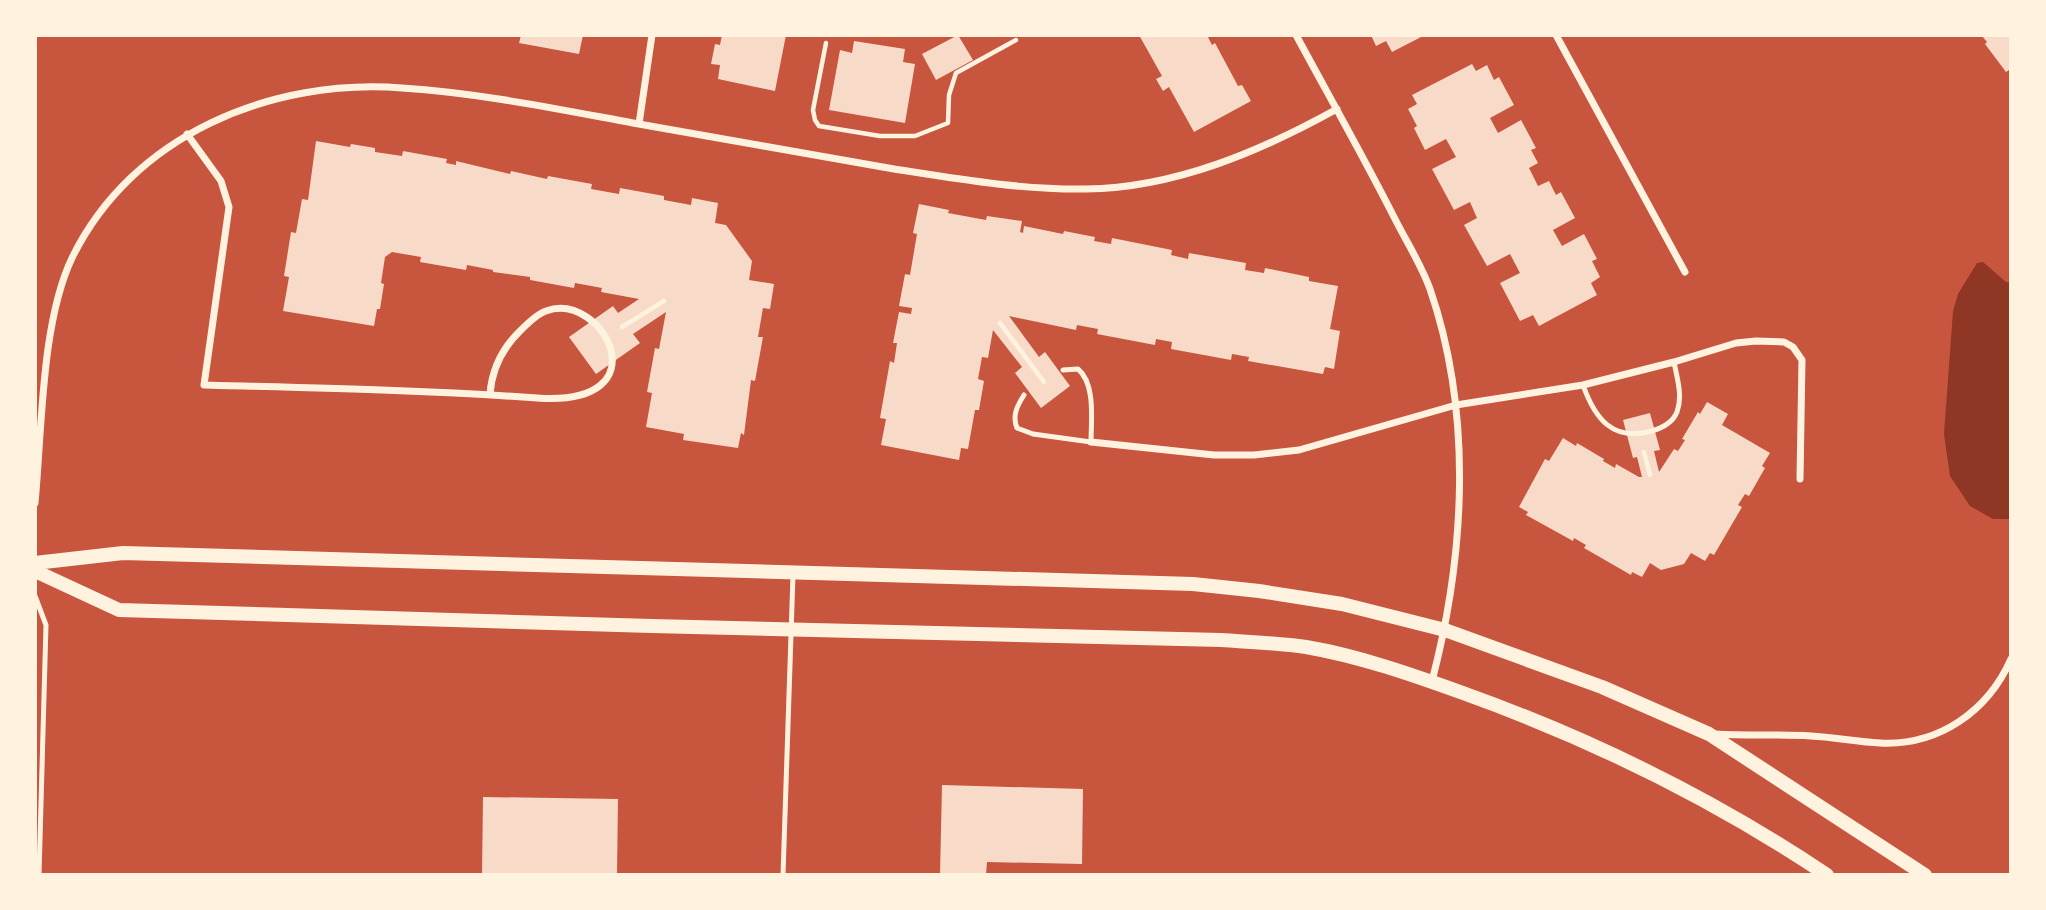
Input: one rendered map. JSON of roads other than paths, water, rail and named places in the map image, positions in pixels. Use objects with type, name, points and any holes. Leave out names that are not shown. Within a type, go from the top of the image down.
[{"type":"main road","points":[[35,563],[123,553],[1193,583],[1342,604],[1445,630],[1602,687],[1709,734],[1925,875]]},
{"type":"main road","points":[[35,571],[119,610],[1221,640],[1306,647],[1432,681],[1520,713],[1663,779],[1738,820],[1827,875]]},
{"type":"street","points":[[639,124],[652,35]]},
{"type":"street","points":[[1296,35],[1355,139],[1429,286],[1442,328],[1456,405],[1457,536],[1445,630],[1432,681]]},
{"type":"street","points":[[1556,35],[1685,272]]},
{"type":"street","points":[[35,503],[49,348],[58,302],[71,261],[99,213],[128,179],[156,155],[187,134],[226,115],[263,102],[325,90],[400,88],[470,96],[968,181],[1086,189],[1136,186],[1200,169],[1253,150],[1336,109]]},
{"type":"street","points":[[187,134],[221,181],[229,207],[204,385],[490,394],[561,399],[590,392],[604,384],[612,372],[609,344],[602,330],[591,319],[576,311],[559,308],[546,311],[521,330],[498,359],[491,377],[490,394]]},
{"type":"street","points":[[1091,442],[1214,455],[1254,455],[1299,450],[1456,405],[1583,385],[1674,362],[1722,346],[1756,341],[1784,342],[1799,352],[1803,367],[1800,478]]},
{"type":"street","points":[[1709,734],[1810,736],[1882,743],[1928,736],[1967,717],[1983,703],[2004,674],[2011,659]]},
{"type":"lane","points":[[1583,385],[1599,417],[1614,429],[1632,435],[1649,432],[1667,425],[1678,410],[1679,388],[1674,362]]},
{"type":"lane","points":[[1024,395],[1015,413],[1017,428],[1033,434],[1091,442],[1091,411],[1086,380],[1078,369],[1063,370]]},
{"type":"lane","points":[[783,875],[793,572]]},
{"type":"lane","points":[[35,596],[46,625],[39,875]]}]
